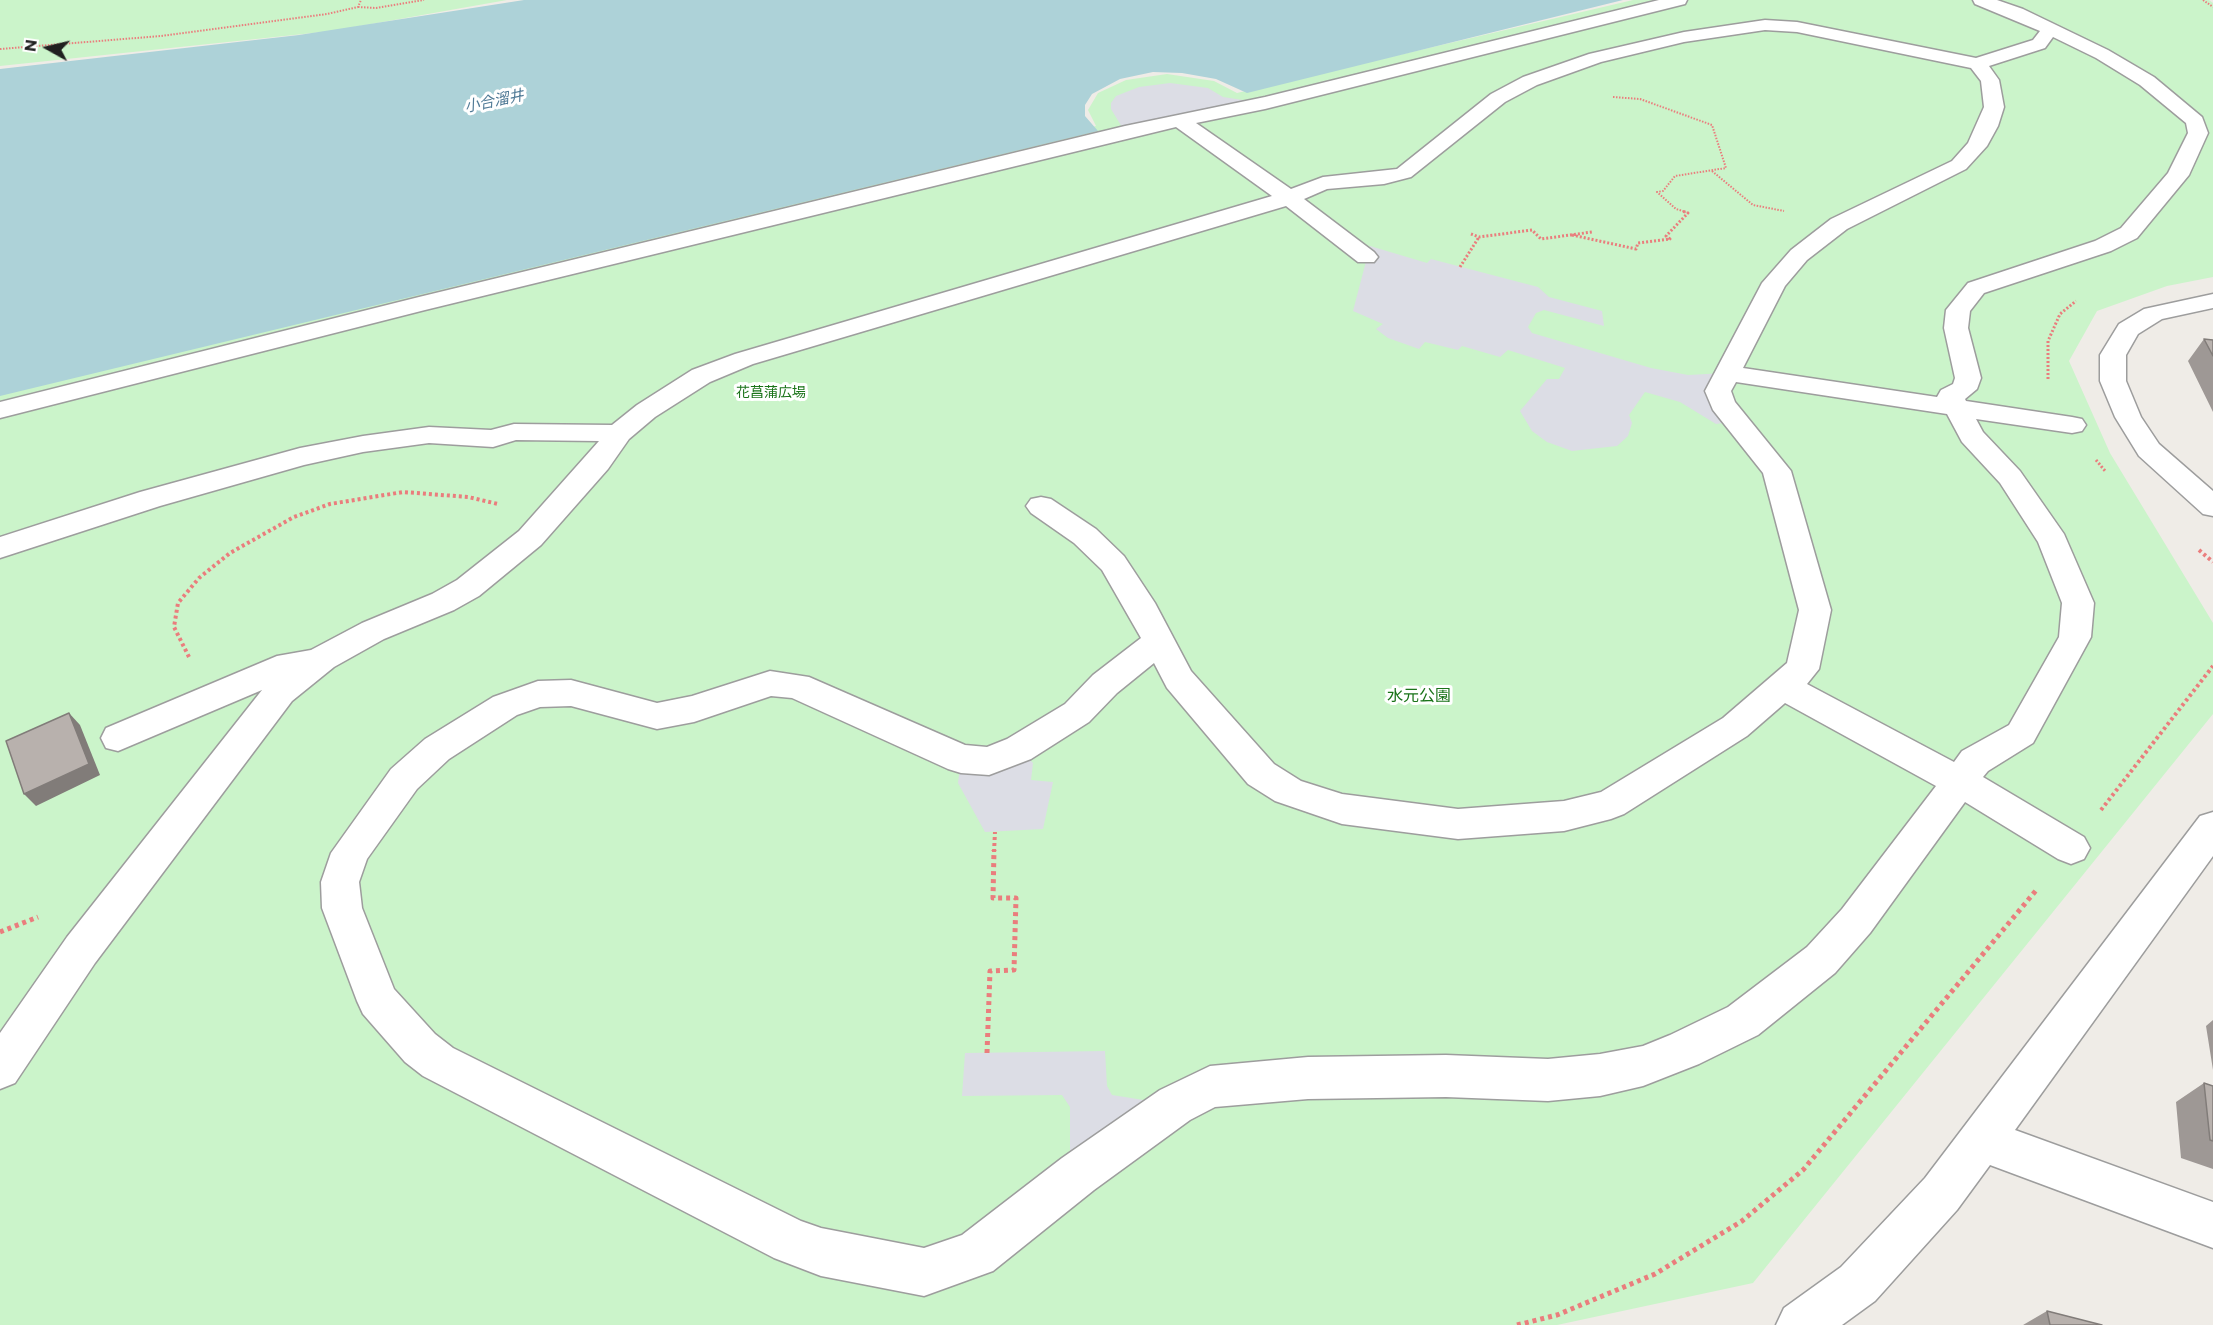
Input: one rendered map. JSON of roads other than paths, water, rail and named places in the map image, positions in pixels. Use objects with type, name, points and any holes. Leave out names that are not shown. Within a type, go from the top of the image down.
[{"type":"street","points":[[0,410],[430,301],[1180,121],[1265,103],[1679,0]]},
{"type":"street","points":[[1159,642],[1106,684],[1077,713],[1019,748],[989,761],[961,759],[797,686],[770,683],[694,709],[657,716],[571,693],[538,694],[505,706],[437,749],[404,779],[350,853],[340,882],[342,908],[378,1001],[420,1048],[438,1062],[791,1241],[821,1252],[924,1272],[976,1254],[1087,1167],[1175,1105],[1210,1087],[1308,1078],[1446,1076],[1548,1080],[1600,1075],[1643,1066],[1684,1050],[1743,1021],[1821,960],[1856,921],[1975,761],[2021,734],[2075,637],[2078,603],[2053,541],[2010,477],[1972,436],[1950,396],[1964,389],[1968,378],[1956,328],[1958,310],[1976,288],[2103,246],[2130,233],[2178,175],[2198,133],[2195,121],[2147,81],[2102,54],[1981,0]]},
{"type":"street","points":[[0,1069],[81,950],[280,692],[322,659],[373,632],[460,593],[530,538],[598,463],[619,433],[646,411],[701,376],[744,358],[1289,198],[1323,183],[1384,178],[1404,173],[1498,98],[1530,81],[1595,58],[1684,37],[1765,25],[1788,26],[1977,64],[2039,44],[2050,29]]},
{"type":"street","points":[[1041,506],[1085,536],[1113,562],[1139,603],[1179,679],[1222,731],[1262,774],[1288,791],[1342,809],[1458,824],[1564,816],[1611,804],[1735,727],[1802,669],[1815,610],[1777,471],[1722,404],[1718,391],[1774,283],[1799,255],[1839,224],[1959,165],[1977,146],[1988,126],[1994,107],[1990,80],[1977,64]]},
{"type":"street","points":[[1180,121],[1289,198],[1366,257]]},
{"type":"street","points":[[2213,302],[2186,305],[2153,314],[2128,329],[2113,355],[2113,381],[2128,417],[2149,450],[2213,507]]},
{"type":"street","points":[[2186,305],[2213,309]]},
{"type":"street","points":[[1726,374],[2072,425]]},
{"type":"street","points":[[0,548],[160,496],[300,457],[363,444],[429,435],[493,439],[514,432],[619,433]]},
{"type":"street","points":[[118,738],[289,665],[322,659]]},
{"type":"street","points":[[1783,686],[1961,782],[2071,848]]},
{"type":"street","points":[[1801,1325],[1858,1284],[1941,1194],[2213,827]]},
{"type":"street","points":[[1983,1140],[2213,1225]]},
{"type":"water","name":"小合溜井","points":[[524,0],[1623,0],[1247,93],[1216,79],[1182,73],[1153,72],[1120,79],[1092,94],[1085,105],[1085,116],[1098,131],[0,396],[0,69],[299,35]]},
{"type":"park label","name":"花菖蒲広場","points":[[771,392]]},
{"type":"park label","name":"水元公園","points":[[1419,696]]}]
